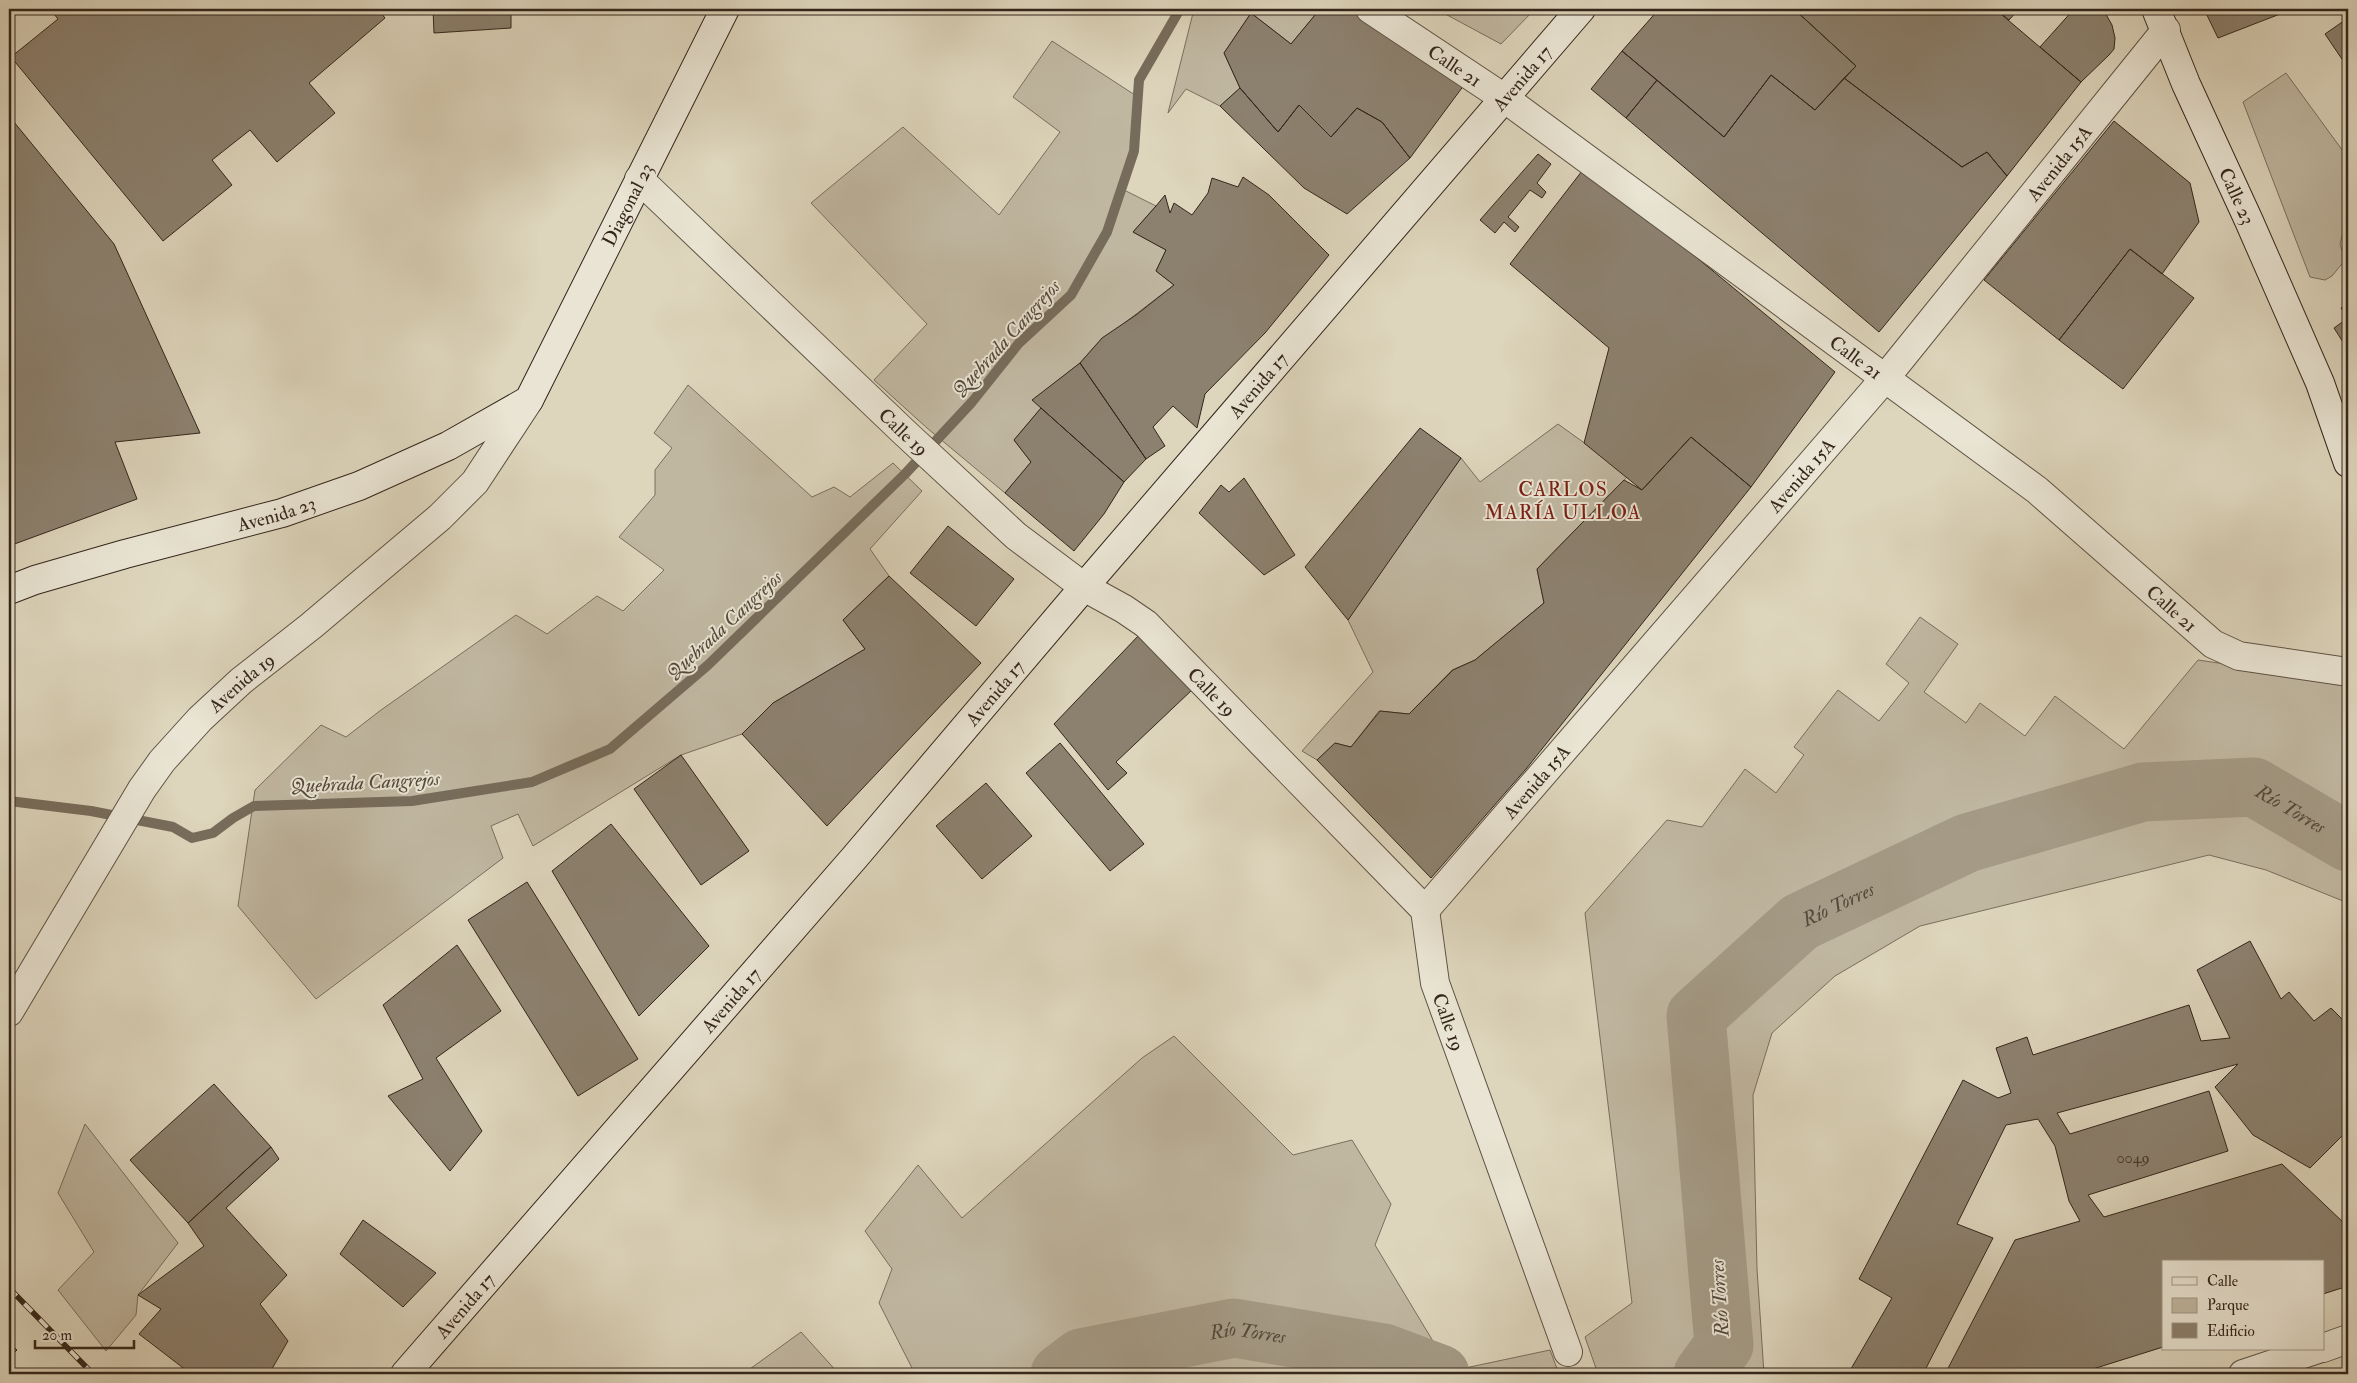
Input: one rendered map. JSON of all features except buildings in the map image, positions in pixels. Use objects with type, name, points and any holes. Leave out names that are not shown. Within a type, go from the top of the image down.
[{"type":"street","name":"Diagonal 23","points":[[529,400],[726,9]]},
{"type":"street","name":"Calle 21","points":[[1370,9],[1504,98],[1886,377],[2037,490],[2213,644],[2239,656],[2348,672]]},
{"type":"street","name":"Avenida 17","points":[[406,1374],[855,857],[1084,587],[1581,9]]},
{"type":"street","name":"Avenida 15A","points":[[1425,910],[1886,377],[2161,20]]},
{"type":"street","name":"Calle 23","points":[[2161,20],[2186,84],[2320,383],[2348,463]]},
{"type":"street","name":"Calle 19","points":[[639,180],[1016,536],[1084,587],[1124,609],[1146,624],[1425,910],[1435,983],[1568,1352]]},
{"type":"street","name":"Calle 23","points":[[2320,383],[2348,429]]},
{"type":"street","name":"Avenida 23","points":[[9,590],[35,580],[125,554],[282,513],[359,486],[448,446],[529,400]]},
{"type":"street","name":"Avenida 19","points":[[9,1012],[142,789],[162,761],[200,718],[241,681],[319,620],[440,517],[475,482],[529,400]]},
{"type":"street","points":[[2324,1348],[2348,1339]]},
{"type":"street","points":[[2244,1374],[2315,1350]]},
{"type":"green space","points":[[1194,9],[1320,9],[1291,44],[1251,13],[1224,53],[1240,88],[1220,106],[1186,89],[1168,113]]},
{"type":"green space","points":[[1436,9],[1535,9],[1501,44]]},
{"type":"green space","points":[[1052,41],[1138,97],[1134,151],[1124,190],[1156,206],[1133,232],[1166,250],[1156,271],[1174,285],[1097,344],[1080,363],[1033,400],[1041,408],[1014,440],[1031,462],[1005,493],[927,428],[874,380],[927,324],[811,203],[903,127],[999,215],[1060,132],[1013,97]]},
{"type":"green space","points":[[2286,73],[2348,158],[2348,225],[2340,244],[2345,260],[2332,276],[2325,280],[2310,277],[2243,102]]},
{"type":"green space","points":[[688,385],[812,497],[834,487],[850,497],[893,463],[922,491],[870,549],[889,576],[843,620],[865,649],[773,703],[742,734],[681,755],[533,846],[518,814],[491,826],[503,858],[316,999],[238,906],[255,790],[321,725],[346,737],[381,710],[516,615],[547,634],[597,596],[623,611],[664,570],[619,537],[655,495],[655,470],[672,448],[654,433]]},
{"type":"green space","points":[[1558,424],[1629,475],[1537,569],[1544,603],[1475,660],[1452,670],[1409,714],[1379,711],[1351,747],[1335,743],[1317,760],[1302,751],[1373,672],[1348,620],[1404,534],[1461,458],[1480,482]]},
{"type":"green space","points":[[1920,617],[1958,644],[1924,692],[1966,723],[1980,703],[2025,736],[2055,696],[2124,749],[2198,660],[2348,682],[2348,903],[2266,870],[2209,855],[1920,926],[1835,976],[1772,1033],[1753,1095],[1757,1269],[1764,1374],[1598,1374],[1585,1337],[1632,1303],[1585,913],[1667,820],[1702,827],[1745,769],[1776,793],[1804,755],[1794,747],[1838,690],[1879,721],[1909,683],[1886,664]]},
{"type":"green space","points":[[1174,1036],[1293,1155],[1352,1140],[1391,1204],[1375,1245],[1451,1371],[1550,1350],[1559,1374],[1241,1374],[1192,1369],[1185,1374],[907,1374],[913,1370],[879,1303],[892,1269],[865,1231],[918,1165],[962,1218],[1142,1058]]},
{"type":"green space","points":[[85,1124],[178,1243],[138,1295],[136,1315],[106,1351],[58,1290],[94,1252],[58,1193]]},
{"type":"green space","points":[[801,1332],[839,1374],[743,1374]]},
{"type":"waterway","name":"Quebrada Cangrejos","points":[[9,801],[91,811],[173,827],[192,838],[213,833],[233,818],[254,806],[412,801],[532,782],[610,749],[708,665],[905,474],[972,402],[1019,343],[1071,295],[1107,232],[1134,151],[1139,80],[1180,9]]},
{"type":"waterway","name":"Río Torres","points":[[1703,1374],[1724,1345],[1696,1016],[1800,922],[1967,843],[2143,792],[2254,787],[2348,842]]},
{"type":"waterway","name":"Río Torres","points":[[1060,1374],[1081,1358],[1234,1328],[1384,1353],[1440,1374]]},
{"type":"railway","points":[[9,1288],[93,1374]]},
{"type":"district","name":"CARLOS MARÍA ULLOA","points":[[1563,500]]}]
